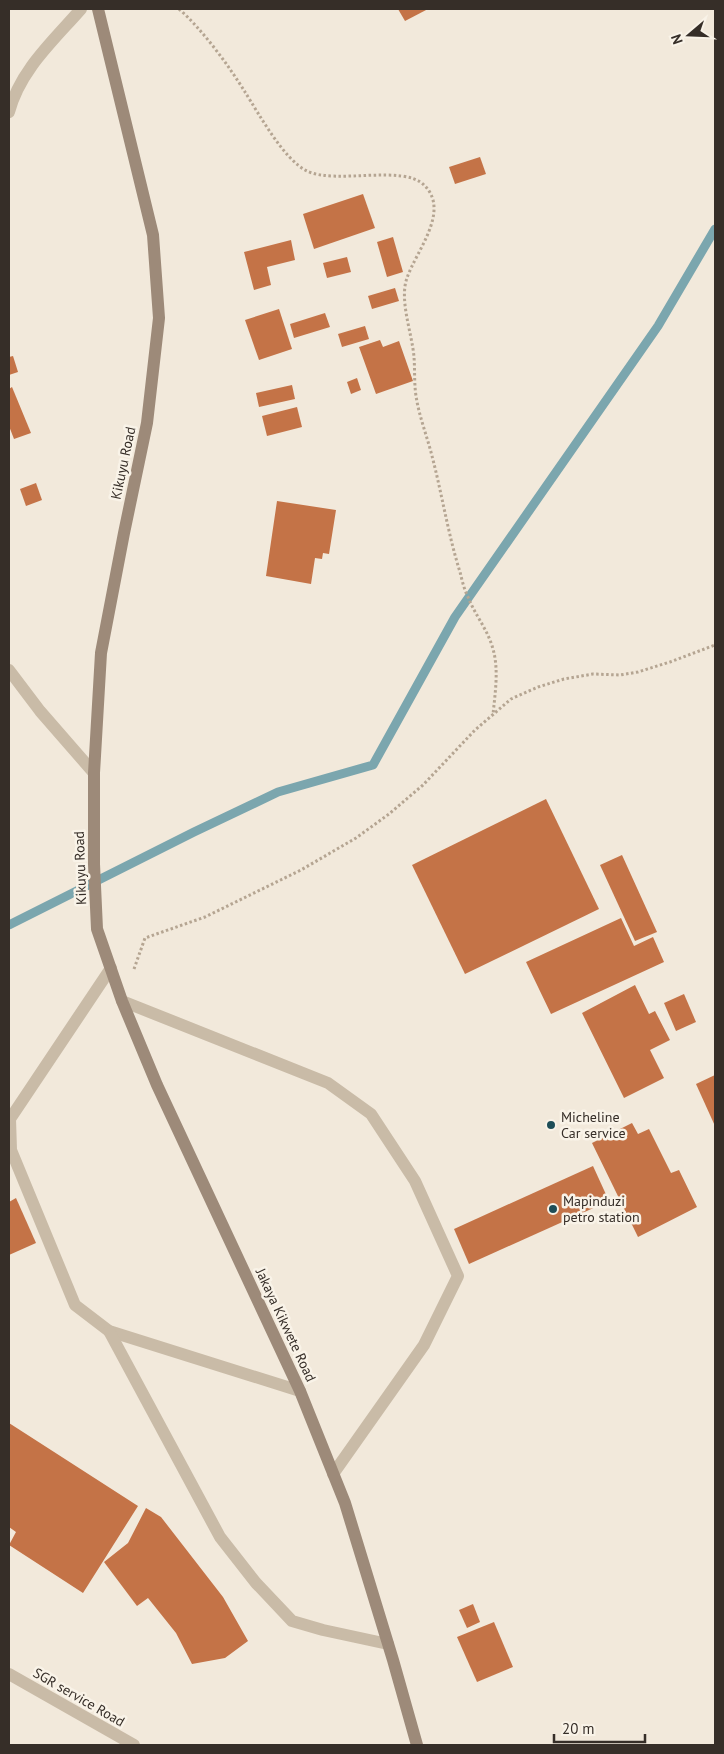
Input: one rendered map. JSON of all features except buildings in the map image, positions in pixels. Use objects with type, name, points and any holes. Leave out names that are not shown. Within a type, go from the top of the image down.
[{"type":"main road","name":"Kikuyu Road","points":[[97,929],[94,864],[94,773],[101,653],[147,423],[159,318],[153,235],[98,9]]},
{"type":"main road","name":"Jakaya Kikwete Road","points":[[97,929],[122,1002],[156,1085],[300,1391],[345,1503],[417,1745]]},
{"type":"street","points":[[9,112],[12,100],[31,65],[81,9]]},
{"type":"street","points":[[9,670],[40,711],[94,773]]},
{"type":"street","points":[[111,968],[10,1119],[11,1150],[75,1305],[109,1331],[300,1391]]},
{"type":"street","points":[[122,1002],[328,1084],[371,1114],[415,1181],[458,1276],[424,1345],[333,1474]]},
{"type":"street","points":[[109,1331],[220,1537],[256,1583],[292,1621],[388,1644]]},
{"type":"street","name":"SGR service Road","points":[[9,1674],[134,1745]]},
{"type":"path","points":[[180,9],[218,53],[264,123],[288,154],[308,172],[323,175],[399,176],[414,179],[424,185],[430,194],[434,205],[434,218],[414,258],[405,290],[416,397],[459,570],[468,598],[492,646],[496,673],[493,714]]},
{"type":"path","points":[[122,1002],[145,938],[205,917],[301,870],[356,838],[389,814],[422,785],[475,730],[511,699],[538,687],[564,679],[592,674],[620,675],[638,672],[715,645]]},
{"type":"waterway","points":[[9,925],[278,792],[373,765],[455,617],[658,326],[715,229]]},
{"type":"place","name":"Micheline Car service","points":[[551,1125]]},
{"type":"place","name":"Mapinduzi petro station","points":[[553,1209]]}]
